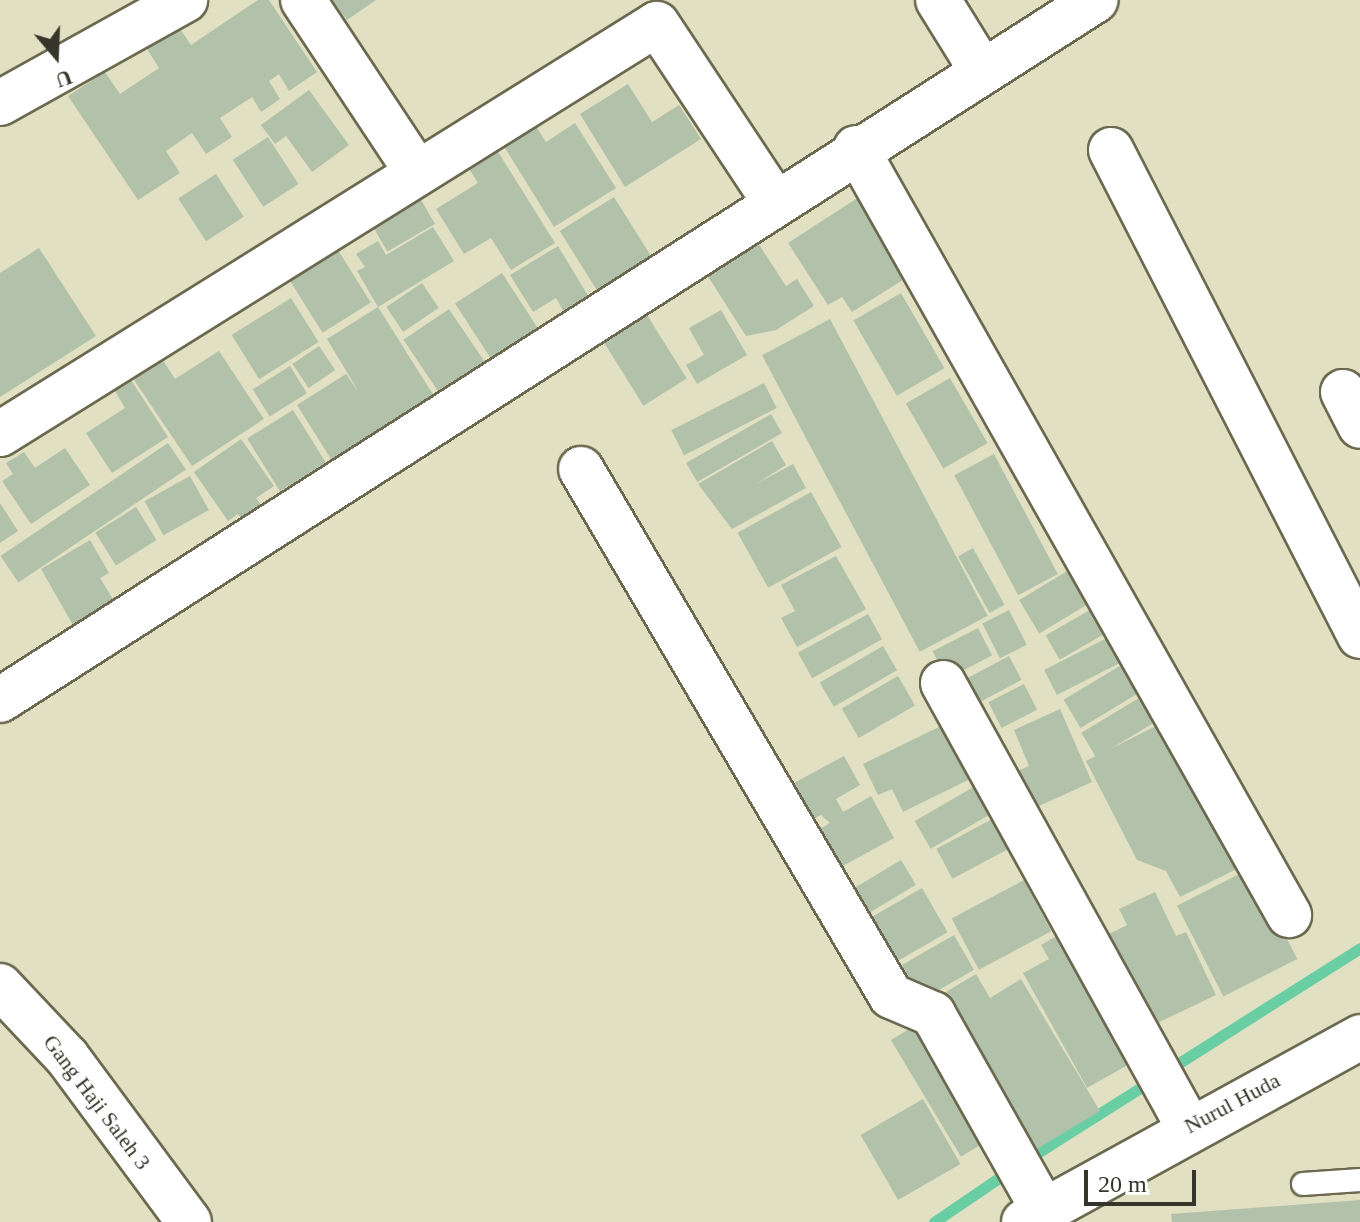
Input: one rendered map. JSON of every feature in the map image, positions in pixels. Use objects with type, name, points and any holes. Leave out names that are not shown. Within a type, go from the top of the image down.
[{"type":"street","points":[[0,103],[185,0]]},
{"type":"street","points":[[303,0],[415,169]]},
{"type":"street","points":[[938,0],[982,71]]},
{"type":"street","points":[[0,700],[856,148],[1096,0]]},
{"type":"street","points":[[0,434],[415,169],[650,12],[774,201]]},
{"type":"street","points":[[856,148],[1289,915]]},
{"type":"street","points":[[1111,150],[1360,636]]},
{"type":"street","points":[[581,469],[891,996],[933,1014],[1003,1141],[1032,1207]]},
{"type":"street","points":[[943,683],[1184,1118]]},
{"type":"street","name":"Gang Haji Saleh 3","points":[[0,986],[67,1057],[189,1222]]},
{"type":"street","name":"Nurul Huda","points":[[1032,1207],[1184,1118],[1360,1037]]},
{"type":"lane","points":[[1303,1184],[1360,1180]]},
{"type":"building","points":[[258,0],[269,0],[317,72],[289,91],[279,74],[269,81],[280,99],[261,112],[252,97],[220,118],[232,137],[206,154],[192,133],[166,151],[180,173],[138,200],[68,96],[105,72],[120,94],[159,68],[144,44],[176,23],[191,45]]},
{"type":"building","points":[[332,0],[376,0],[347,20]]},
{"type":"building","points":[[628,84],[652,122],[679,105],[701,139],[625,187],[580,114]]},
{"type":"building","points":[[309,90],[349,145],[312,172],[286,136],[275,144],[261,125]]},
{"type":"building","points":[[534,123],[546,142],[575,123],[616,188],[554,227],[502,143]]},
{"type":"building","points":[[268,137],[298,184],[263,207],[233,160]]},
{"type":"building","points":[[495,147],[555,243],[511,270],[491,238],[464,254],[436,209],[478,183],[466,164]]},
{"type":"building","points":[[216,174],[244,217],[206,241],[178,199]]},
{"type":"building","points":[[614,197],[655,263],[601,297],[560,231]]},
{"type":"building","points":[[859,197],[909,276],[852,312],[842,297],[828,305],[788,243]]},
{"type":"building","points":[[420,198],[435,224],[387,251],[372,226]]},
{"type":"building","points":[[433,227],[454,261],[378,307],[357,271],[365,267],[356,254],[378,241],[386,255]]},
{"type":"building","points":[[758,243],[786,286],[797,279],[814,306],[776,330],[746,336],[707,275]]},
{"type":"building","points":[[558,246],[590,299],[565,314],[556,298],[533,312],[510,275]]},
{"type":"building","points":[[39,248],[96,336],[0,397],[0,273]]},
{"type":"building","points":[[338,250],[371,303],[323,333],[290,280]]},
{"type":"building","points":[[502,273],[538,328],[491,359],[455,303]]},
{"type":"building","points":[[422,283],[439,308],[403,332],[386,307]]},
{"type":"building","points":[[901,293],[944,368],[897,396],[853,320]]},
{"type":"building","points":[[291,298],[319,342],[259,379],[232,335]]},
{"type":"building","points":[[378,307],[439,404],[336,467],[297,405],[346,374],[360,394],[327,339]]},
{"type":"building","points":[[449,309],[488,366],[442,397],[403,340]]},
{"type":"building","points":[[721,310],[747,355],[697,384],[686,365],[704,355],[689,328]]},
{"type":"building","points":[[647,315],[687,379],[643,406],[604,342]]},
{"type":"building","points":[[830,319],[988,616],[920,652],[762,355]]},
{"type":"building","points":[[319,346],[335,370],[309,388],[292,364]]},
{"type":"building","points":[[219,351],[264,419],[192,466],[132,377],[161,357],[175,379]]},
{"type":"building","points":[[290,366],[307,393],[270,416],[253,389]]},
{"type":"building","points":[[950,378],[988,443],[943,468],[906,404]]},
{"type":"building","points":[[131,380],[168,437],[112,473],[86,433],[125,408],[115,391]]},
{"type":"building","points":[[764,383],[777,408],[684,455],[671,430]]},
{"type":"building","points":[[293,410],[326,463],[280,491],[247,439]]},
{"type":"building","points":[[771,414],[782,433],[697,482],[686,463]]},
{"type":"building","points":[[241,439],[274,486],[256,498],[267,514],[247,527],[238,514],[228,521],[194,472]]},
{"type":"building","points":[[772,441],[786,465],[756,484],[793,464],[806,488],[732,529],[698,484]]},
{"type":"building","points":[[168,443],[186,470],[18,582],[1,556]]},
{"type":"building","points":[[65,448],[90,485],[31,524],[2,481],[13,474],[6,463],[24,452],[35,468]]},
{"type":"building","points":[[994,454],[1058,574],[1018,595],[954,475]]},
{"type":"building","points":[[190,476],[209,510],[163,535],[145,501]]},
{"type":"building","points":[[811,492],[842,547],[768,588],[738,533]]},
{"type":"building","points":[[0,503],[18,531],[0,543]]},
{"type":"building","points":[[136,507],[157,540],[116,566],[95,532]]},
{"type":"building","points":[[90,540],[109,573],[100,578],[114,601],[73,625],[41,569]]},
{"type":"building","points":[[973,548],[1005,605],[990,613],[958,556]]},
{"type":"building","points":[[836,556],[866,609],[797,647],[781,618],[795,611],[781,585]]},
{"type":"building","points":[[1074,567],[1094,600],[1039,633],[1019,600]]},
{"type":"building","points":[[1095,607],[1109,631],[1060,660],[1046,636]]},
{"type":"building","points":[[1009,610],[1027,645],[1000,658],[982,624]]},
{"type":"building","points":[[868,614],[882,639],[812,678],[798,653]]},
{"type":"building","points":[[978,628],[992,656],[947,679],[933,651]]},
{"type":"building","points":[[1111,636],[1124,661],[1057,695],[1044,670]]},
{"type":"building","points":[[883,646],[897,670],[834,707],[820,682]]},
{"type":"building","points":[[1009,656],[1022,680],[980,702],[968,678]]},
{"type":"building","points":[[1133,658],[1150,686],[1081,728],[1064,700]]},
{"type":"building","points":[[898,676],[915,705],[859,738],[842,708]]},
{"type":"building","points":[[1024,684],[1037,710],[1002,728],[988,702]]},
{"type":"building","points":[[1149,692],[1164,717],[1096,758],[1081,733]]},
{"type":"building","points":[[1060,709],[1092,782],[1030,810],[1013,773],[1029,766],[1014,730]]},
{"type":"building","points":[[1174,717],[1249,863],[1180,897],[1166,871],[1137,860],[1086,761]]},
{"type":"building","points":[[949,722],[976,776],[903,812],[892,789],[878,795],[863,764]]},
{"type":"building","points":[[844,756],[860,785],[836,799],[843,812],[871,796],[894,838],[832,872],[811,834],[830,823],[821,815],[800,826],[781,790]]},
{"type":"building","points":[[977,785],[993,813],[931,849],[915,821]]},
{"type":"building","points":[[1000,815],[1016,845],[952,879],[936,849]]},
{"type":"building","points":[[901,860],[916,885],[859,919],[844,895]]},
{"type":"building","points":[[1251,868],[1297,959],[1223,997],[1177,906]]},
{"type":"building","points":[[1024,880],[1051,931],[979,970],[952,918]]},
{"type":"building","points":[[922,888],[948,932],[886,968],[861,924]]},
{"type":"building","points":[[1155,892],[1176,936],[1186,932],[1216,995],[1145,1029],[1101,938],[1127,925],[1119,909]]},
{"type":"building","points":[[1069,929],[1140,1058],[1087,1088],[1023,973],[1049,959],[1041,945]]},
{"type":"building","points":[[954,935],[974,970],[911,1006],[891,971]]},
{"type":"building","points":[[976,974],[990,998],[1021,979],[1100,1111],[1022,1158],[929,1002]]},
{"type":"building","points":[[926,1019],[996,1136],[961,1157],[891,1040]]},
{"type":"building","points":[[923,1099],[960,1164],[898,1200],[861,1135]]},
{"type":"building","points":[[1360,1200],[1360,1222],[1172,1222],[1171,1214]]},
{"type":"waterway","points":[[1168,1070],[1360,948]]},
{"type":"waterway","points":[[1026,1160],[1154,1079]]},
{"type":"waterway","points":[[934,1222],[1012,1169]]}]
